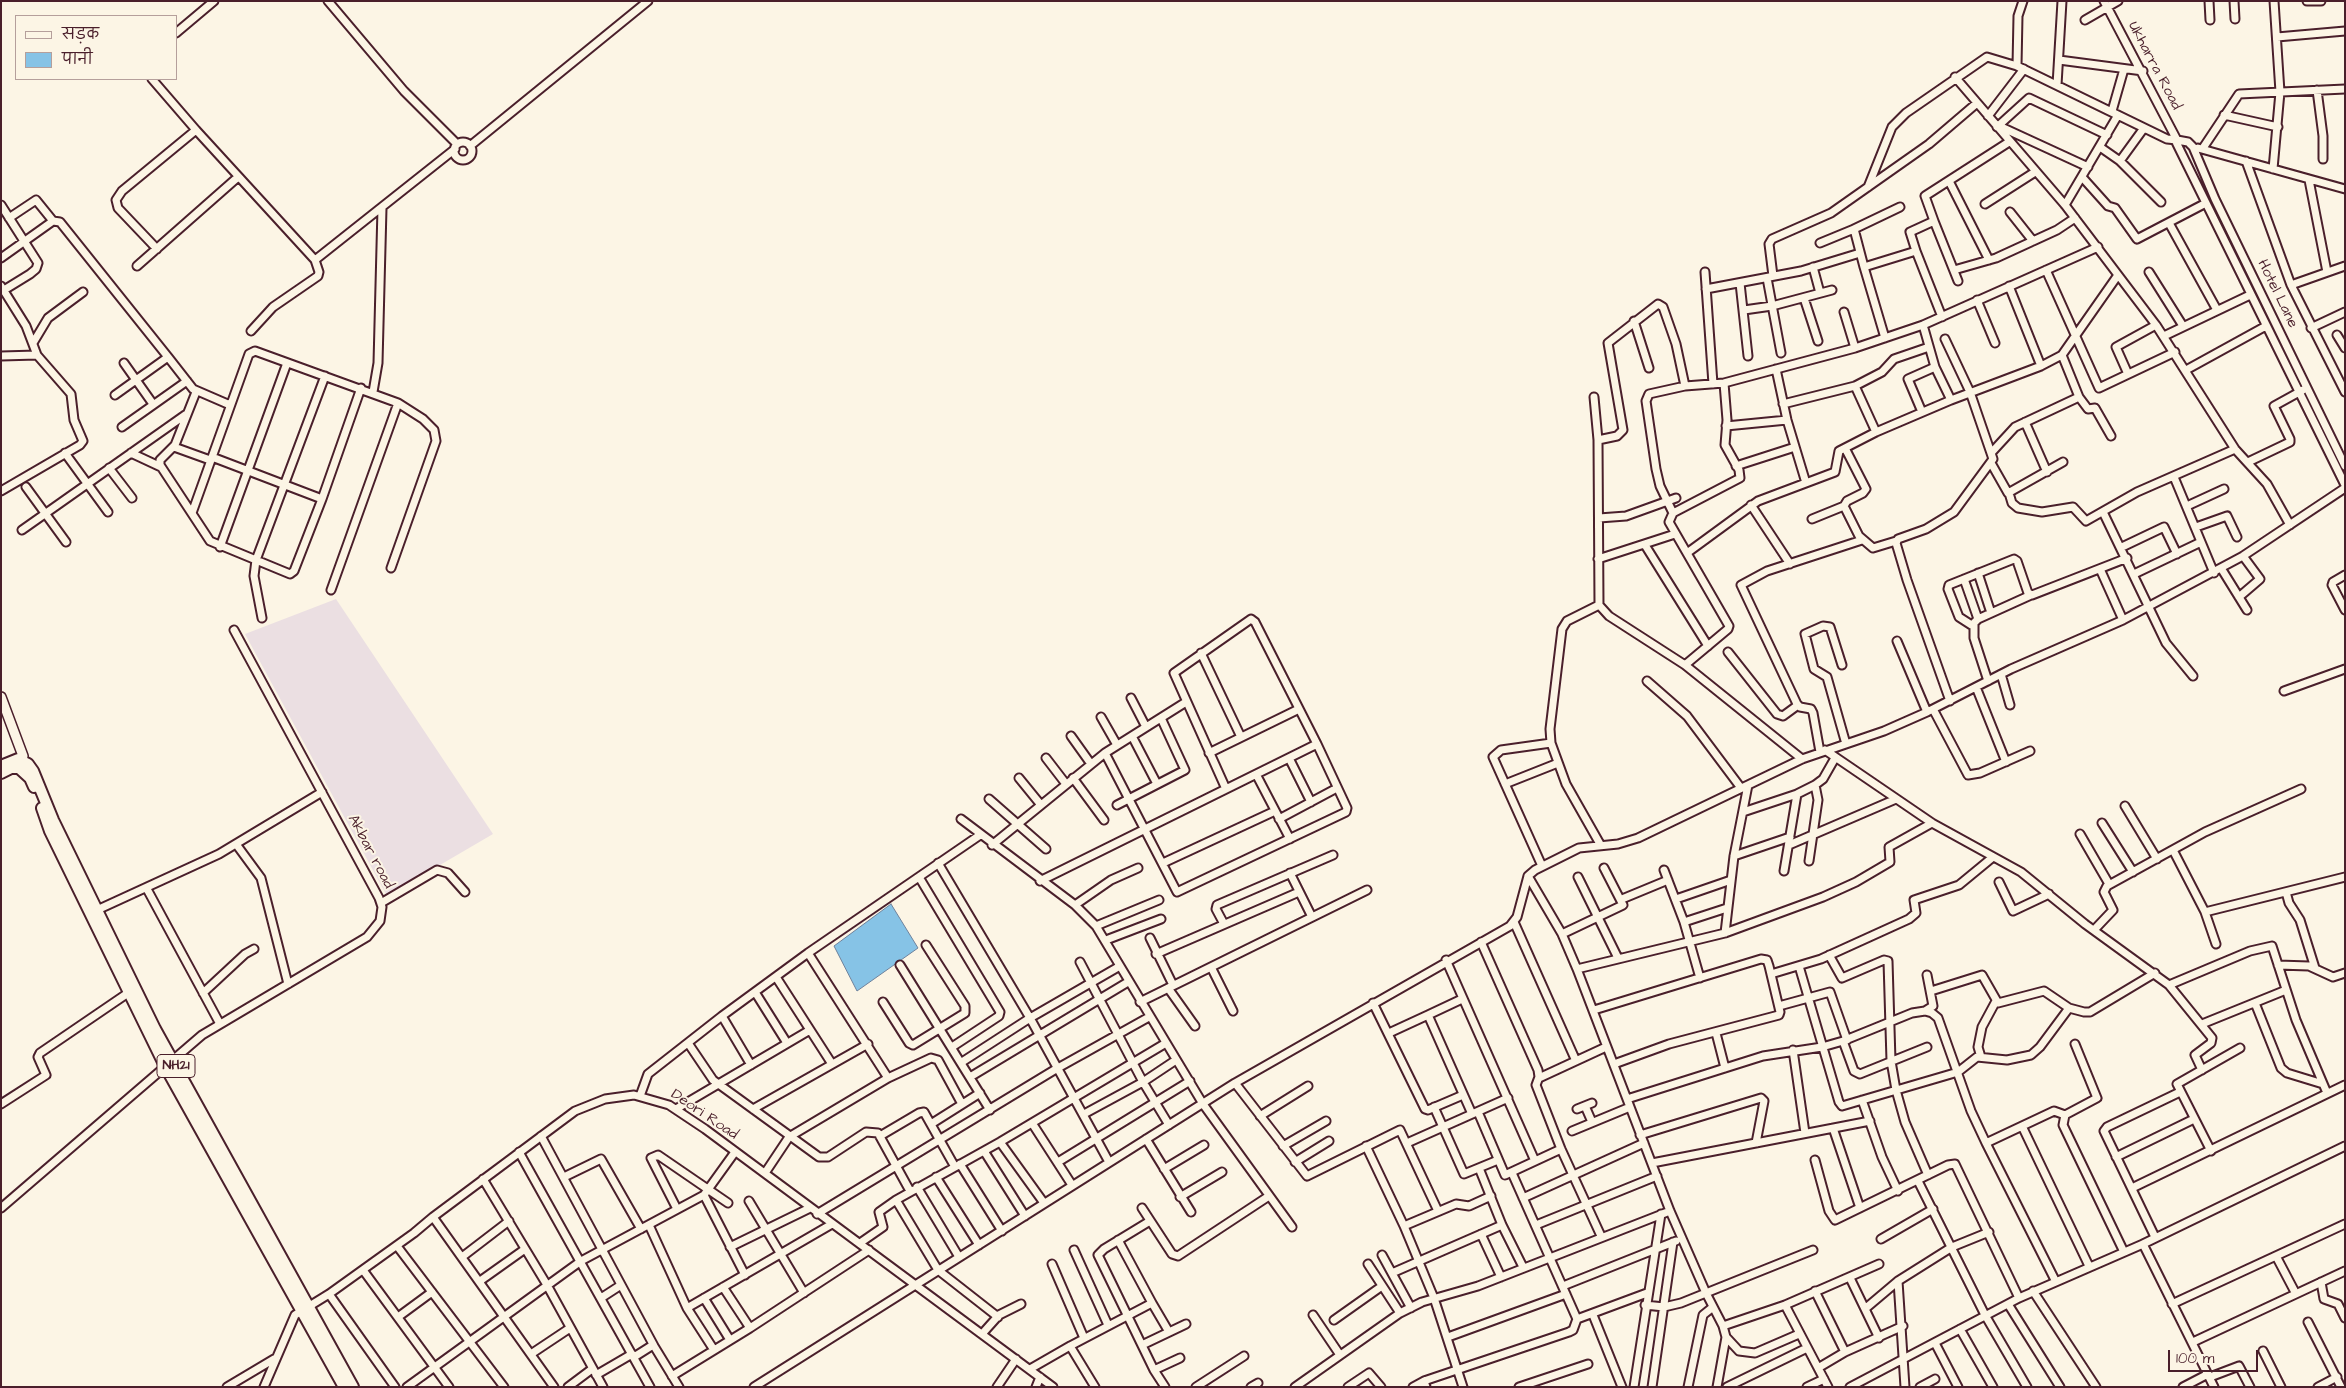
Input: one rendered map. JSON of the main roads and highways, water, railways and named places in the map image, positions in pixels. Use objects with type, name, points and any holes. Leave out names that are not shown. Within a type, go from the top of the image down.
[{"type":"highway","points":[[1,766],[13,760],[21,764]]},
{"type":"highway","points":[[1,773],[21,764]]},
{"type":"highway","name":"NH21","points":[[21,764],[38,780],[53,820],[168,1063]]},
{"type":"highway","name":"NH21","points":[[21,764],[32,782],[50,831],[128,993],[306,1309],[353,1387]]},
{"type":"highway","name":"NH21","points":[[306,1309],[344,1387]]},
{"type":"main road","points":[[1,697],[21,764]]},
{"type":"water","points":[[891,904],[918,948],[857,991],[834,946]]}]
